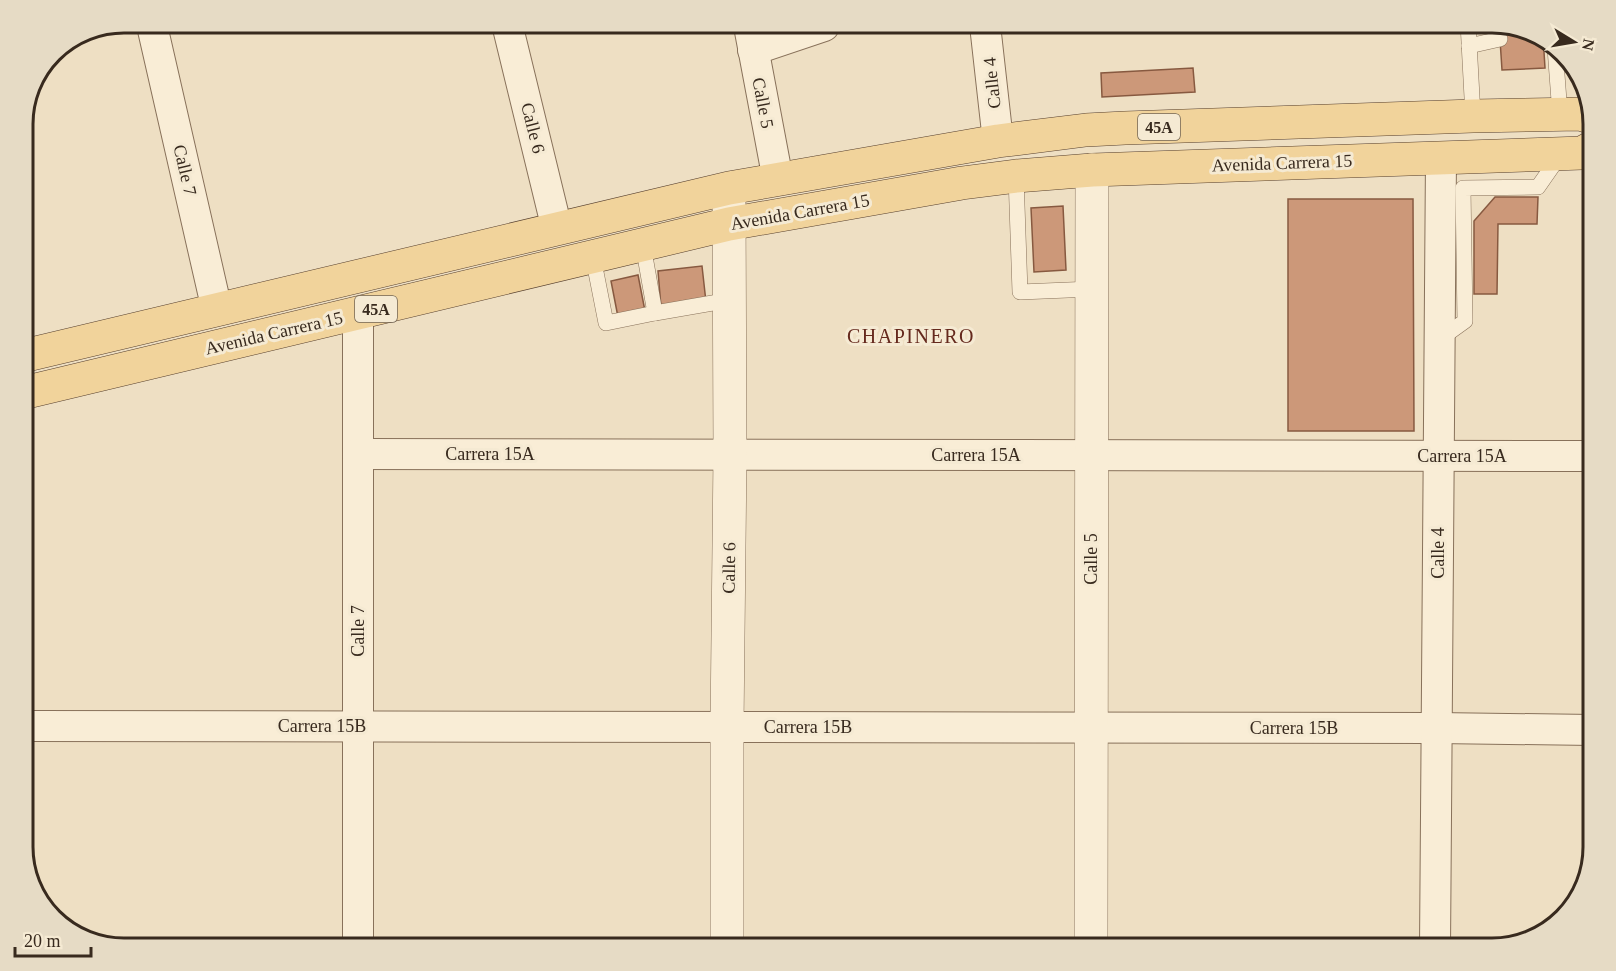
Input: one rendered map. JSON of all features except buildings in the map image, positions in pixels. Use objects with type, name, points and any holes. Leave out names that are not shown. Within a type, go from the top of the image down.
[{"type":"main road","name":"Avenida Carrera 15","points":[[33,354],[729,188],[998,141],[1086,130],[1125,128],[1473,116],[1582,115]]},
{"type":"main road","name":"Avenida Carrera 15","points":[[33,391],[729,224],[962,183],[1092,170],[1583,152]]},
{"type":"street","name":"Calle 7","points":[[154,33],[217,310]]},
{"type":"street","name":"Calle 6","points":[[509,33],[557,229]]},
{"type":"street","points":[[751,38],[781,33]]},
{"type":"street","name":"Calle 4","points":[[986,33],[998,141]]},
{"type":"street","name":"Calle 5","points":[[751,38],[778,180]]},
{"type":"street","name":"Calle 4","points":[[1435,938],[1440,339],[1452,240],[1441,158]]},
{"type":"street","name":"Calle 5","points":[[1090,938],[1092,170]]},
{"type":"street","name":"Calle 6","points":[[727,938],[729,188]]},
{"type":"street","name":"Calle 7","points":[[358,313],[358,938]]},
{"type":"street","name":"Carrera 15A","points":[[358,454],[1583,456]]},
{"type":"street","name":"Carrera 15B","points":[[33,726],[1583,730]]},
{"type":"lane","points":[[1468,33],[1473,116]]},
{"type":"lane","points":[[1469,46],[1500,39]]},
{"type":"lane","points":[[1557,72],[1560,114]]},
{"type":"lane","points":[[1452,240],[1463,188],[1538,187],[1561,153]]},
{"type":"lane","points":[[1016,176],[1020,292],[1092,289]]},
{"type":"lane","points":[[643,245],[655,313]]},
{"type":"lane","points":[[593,257],[606,323],[730,300]]},
{"type":"district","name":"CHAPINERO","points":[[911,336]]}]
